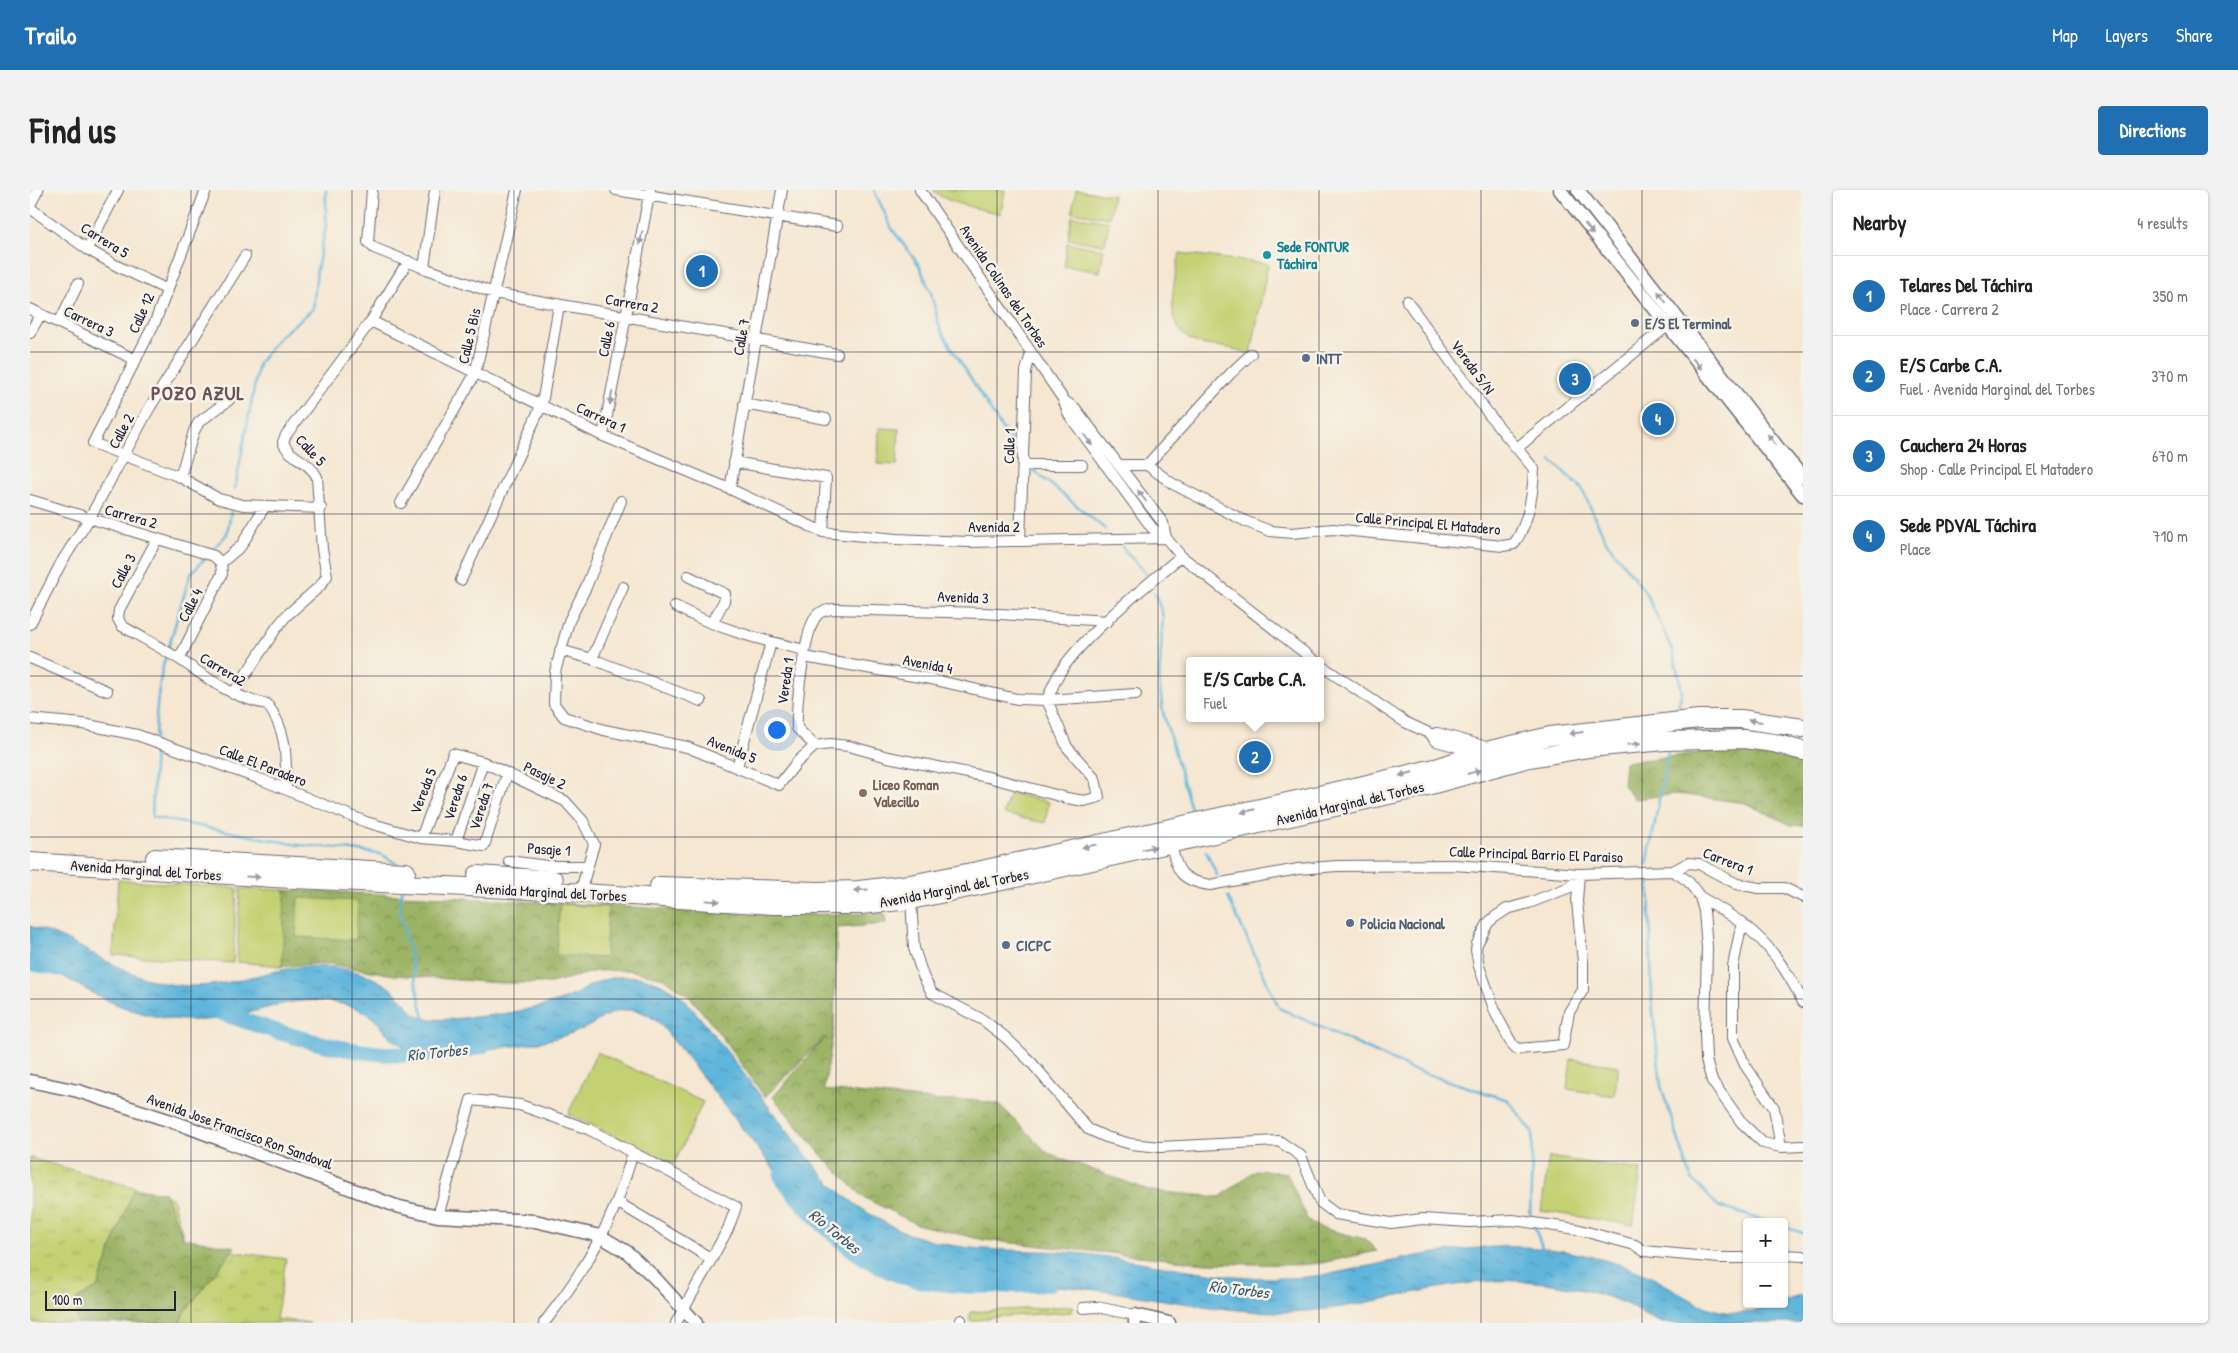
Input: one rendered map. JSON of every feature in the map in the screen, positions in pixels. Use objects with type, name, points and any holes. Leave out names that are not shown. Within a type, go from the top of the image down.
[{"type":"highway","name":"Avenida Marginal del Torbes","points":[[30,862],[265,878],[551,891],[774,905],[860,905],[911,900],[1439,767],[1486,751],[1550,736],[1699,719],[1741,719],[1803,728]]},
{"type":"highway","points":[[1438,737],[1486,751]]},
{"type":"highway","points":[[1438,737],[1442,744],[1443,757],[1439,767]]},
{"type":"highway","name":"Avenida Marginal del Torbes","points":[[30,851],[529,877],[586,874],[781,890],[860,890],[910,884],[1416,789],[1525,759],[1589,748],[1665,741],[1744,739],[1774,743],[1803,751]]},
{"type":"street","points":[[30,206],[38,190]]},
{"type":"street","points":[[87,249],[118,190]]},
{"type":"street","name":"Calle 12","points":[[124,457],[93,443],[136,360],[168,290],[206,190]]},
{"type":"street","name":"Carrera 2","points":[[372,190],[368,242],[374,248],[494,293],[837,354]]},
{"type":"street","points":[[424,268],[435,190]]},
{"type":"street","name":"Calle 5 Bis","points":[[401,503],[475,374],[517,190]]},
{"type":"street","points":[[616,190],[650,193],[777,218],[837,226]]},
{"type":"street","name":"Calle 7","points":[[730,489],[782,190]]},
{"type":"street","name":"Avenida Colinas del Torbes","points":[[920,190],[1062,399],[1069,415],[1152,528],[1166,538],[1181,556],[1310,657]]},
{"type":"street","points":[[1560,190],[1803,495]]},
{"type":"street","points":[[1578,190],[1783,454],[1803,477]]},
{"type":"street","name":"Calle 6","points":[[603,436],[650,193]]},
{"type":"street","name":"Carrera 5","points":[[30,206],[87,249],[117,266],[168,290]]},
{"type":"street","name":"Calle 2","points":[[30,624],[35,607],[89,519],[150,407],[245,256]]},
{"type":"street","name":"Calle 5","points":[[233,694],[277,627],[286,616],[320,586],[327,576],[322,549],[321,508],[317,477],[314,471],[286,449],[283,442],[286,435],[371,321],[408,260]]},
{"type":"street","points":[[59,323],[78,284]]},
{"type":"street","name":"Vereda S/N","points":[[1407,301],[1490,416],[1517,448]]},
{"type":"street","points":[[461,580],[542,404],[560,305]]},
{"type":"street","name":"Carrera 3","points":[[30,309],[136,360]]},
{"type":"street","points":[[30,333],[40,315]]},
{"type":"street","name":"Carrera 1","points":[[371,321],[475,374],[542,404],[603,436],[730,489],[823,532]]},
{"type":"street","points":[[1517,448],[1667,326]]},
{"type":"street","name":"Calle 1","points":[[1020,542],[1026,371],[1031,353]]},
{"type":"street","points":[[1119,465],[1147,465],[1230,373],[1252,354]]},
{"type":"street","name":"Avenida Colinas del Torbes","points":[[1062,399],[1076,408],[1163,523],[1166,538]]},
{"type":"street","points":[[180,477],[194,430],[199,422],[230,400]]},
{"type":"street","points":[[744,404],[826,419]]},
{"type":"street","name":"Calle Principal El Matadero","points":[[1147,465],[1174,484],[1247,522],[1270,531],[1292,533],[1333,529],[1503,546],[1514,544],[1520,535],[1534,481],[1534,469],[1517,448]]},
{"type":"street","points":[[124,457],[156,466],[219,499],[243,505],[321,508]]},
{"type":"street","points":[[734,462],[826,478],[823,532]]},
{"type":"street","points":[[1023,466],[1082,465]]},
{"type":"street","name":"Carrera 2","points":[[30,500],[214,556],[221,562]]},
{"type":"street","name":"Avenida 5","points":[[621,501],[586,587],[569,621],[560,650],[555,672],[554,704],[564,717],[604,730],[688,747],[779,785],[797,762],[815,746]]},
{"type":"street","points":[[221,562],[241,546],[265,506]]},
{"type":"street","name":"Avenida 2","points":[[823,532],[896,539],[1020,542],[1166,538]]},
{"type":"street","name":"Calle 3","points":[[118,619],[119,610],[157,539]]},
{"type":"street","points":[[815,746],[830,744],[849,746],[888,757],[988,777],[1067,798],[1084,801],[1099,797],[1095,779],[1067,747],[1047,700],[1064,668],[1108,620],[1181,556]]},
{"type":"street","name":"Calle 4","points":[[179,659],[222,574],[221,562]]},
{"type":"street","points":[[688,576],[725,594],[724,601],[712,623]]},
{"type":"street","points":[[592,659],[623,587]]},
{"type":"street","name":"Avenida 4","points":[[675,606],[712,623],[804,654],[931,679],[1017,699],[1047,700],[1136,694]]},
{"type":"street","name":"Avenida 3","points":[[818,615],[832,609],[984,613],[1108,620]]},
{"type":"street","name":"Vereda 1","points":[[815,746],[796,728],[796,714],[804,654],[818,615]]},
{"type":"street","name":"Carrera2","points":[[118,619],[122,626],[179,659],[207,680],[249,701],[267,704],[276,717],[282,732],[286,752],[286,789]]},
{"type":"street","points":[[737,767],[771,642]]},
{"type":"street","points":[[560,650],[592,659],[702,701]]},
{"type":"street","points":[[30,658],[107,691]]},
{"type":"street","points":[[1324,668],[1405,722],[1438,737]]},
{"type":"street","name":"Calle El Paradero","points":[[30,719],[83,724],[137,735],[286,789],[366,822],[421,838],[484,846]]},
{"type":"street","name":"Pasaje 2","points":[[453,754],[483,762],[564,801],[583,821],[594,844],[586,874]]},
{"type":"street","name":"Vereda 5","points":[[421,838],[453,754]]},
{"type":"street","name":"Vereda 6","points":[[456,841],[483,762]]},
{"type":"street","name":"Vereda 7","points":[[484,846],[507,774]]},
{"type":"street","name":"Calle Principal Barrio El Paraiso","points":[[1170,836],[1175,864],[1185,878],[1196,883],[1210,885],[1298,869],[1337,866],[1454,866],[1579,874],[1673,871]]},
{"type":"street","name":"Pasaje 1","points":[[509,861],[586,874]]},
{"type":"street","name":"Carrera 1","points":[[1673,871],[1688,863],[1699,864],[1737,884],[1758,888],[1784,888],[1803,897]]},
{"type":"street","points":[[1673,871],[1688,881],[1700,897],[1704,910],[1707,948],[1706,1060],[1712,1081],[1742,1123],[1763,1143],[1781,1147],[1803,1146]]},
{"type":"street","points":[[1579,874],[1577,901],[1583,962],[1583,990],[1569,1012],[1563,1045],[1517,1049],[1512,1044],[1496,1014],[1479,966],[1476,950],[1477,944],[1488,923],[1495,916],[1507,909],[1529,903],[1570,887],[1579,874]]},
{"type":"street","points":[[1700,897],[1742,922],[1765,942],[1782,963],[1803,1002]]},
{"type":"street","points":[[911,900],[914,948],[923,976],[932,994],[983,1020],[1005,1037],[1031,1062],[1088,1129],[1106,1137],[1131,1144],[1160,1147],[1279,1141],[1302,1156],[1320,1202],[1336,1214],[1391,1223],[1422,1219],[1469,1222],[1513,1220],[1576,1229],[1635,1245],[1644,1251],[1719,1258],[1743,1258]]},
{"type":"street","points":[[1742,922],[1733,966],[1733,1038],[1745,1065],[1774,1108],[1781,1147]]},
{"type":"street","name":"Avenida Jose Francisco Ron Sandoval","points":[[30,1081],[78,1091],[180,1124],[396,1206],[438,1216],[535,1221],[600,1236],[627,1252],[654,1277],[696,1323]]},
{"type":"street","points":[[438,1216],[471,1100],[520,1105],[588,1129],[736,1207],[728,1230],[685,1310],[676,1323]]},
{"type":"street","points":[[544,1323],[574,1284],[600,1236],[617,1202],[633,1153]]},
{"type":"street","points":[[617,1202],[712,1259]]},
{"type":"street","points":[[1788,1255],[1803,1256]]},
{"type":"street","points":[[1083,1308],[1098,1307],[1135,1319],[1170,1323]]},
{"type":"green space","points":[[933,190],[1005,190],[1001,214],[946,199]]},
{"type":"green space","points":[[1076,190],[1113,195],[1109,218],[1072,212]]},
{"type":"green space","points":[[1072,216],[1109,222],[1105,245],[1068,239]]},
{"type":"green space","points":[[1067,243],[1104,249],[1100,272],[1064,266]]},
{"type":"green space","points":[[1180,253],[1268,264],[1251,354],[1224,347],[1201,344],[1188,338],[1179,329],[1174,318],[1173,292]]},
{"type":"green space","points":[[879,428],[899,429],[897,465],[878,464]]},
{"type":"green space","points":[[1724,750],[1765,755],[1803,763],[1803,826],[1791,825],[1745,803],[1677,794],[1634,799],[1623,785],[1625,762]]},
{"type":"green space","points":[[1010,793],[1049,802],[1045,823],[1003,814]]},
{"type":"green space","points":[[118,880],[237,888],[233,963],[113,955]]},
{"type":"green space","points":[[240,889],[285,890],[282,966],[237,962]]},
{"type":"green space","points":[[282,890],[774,915],[885,913],[886,924],[837,928],[834,1028],[824,1090],[943,1101],[972,1100],[999,1104],[1048,1153],[1151,1191],[1220,1197],[1255,1170],[1287,1173],[1307,1219],[1318,1227],[1365,1239],[1377,1251],[1321,1263],[1298,1265],[1206,1263],[984,1240],[916,1224],[863,1197],[824,1158],[773,1097],[826,1037],[765,1097],[690,997],[664,978],[628,970],[596,971],[551,983],[500,983],[394,975],[324,963],[276,967]]},
{"type":"green space","points":[[298,898],[358,901],[356,940],[296,937]]},
{"type":"green space","points":[[560,904],[608,907],[605,958],[556,955]]},
{"type":"green space","points":[[597,1052],[703,1102],[674,1164],[568,1114]]},
{"type":"green space","points":[[1571,1059],[1619,1066],[1614,1096],[1567,1089]]},
{"type":"green space","points":[[1549,1157],[1641,1170],[1633,1225],[1541,1211]]},
{"type":"green space","points":[[30,1158],[172,1198],[186,1245],[286,1259],[276,1319],[310,1323],[30,1323]]},
{"type":"green space","points":[[133,1190],[164,1192],[183,1238],[235,1247],[184,1313],[180,1323],[77,1323],[77,1299],[97,1288]]},
{"type":"green space","points":[[1074,1306],[1072,1312],[992,1317],[970,1322],[970,1312]]},
{"type":"water","points":[[30,926],[51,933],[144,978],[187,986],[226,983],[299,967],[339,968],[364,974],[379,981],[393,990],[414,1013],[421,1017],[433,1019],[485,1016],[530,1009],[567,998],[608,979],[632,976],[644,978],[666,987],[686,1001],[802,1150],[832,1185],[859,1207],[879,1219],[899,1230],[931,1241],[969,1248],[1084,1254],[1200,1272],[1258,1278],[1325,1275],[1455,1250],[1490,1247],[1539,1248],[1589,1256],[1622,1265],[1653,1278],[1699,1304],[1719,1311],[1745,1313],[1763,1308],[1788,1308],[1788,1300],[1803,1295],[1803,1323],[1663,1323],[1608,1297],[1576,1288],[1527,1281],[1472,1283],[1341,1307],[1288,1312],[1228,1309],[1059,1286],[980,1283],[941,1278],[896,1266],[859,1248],[826,1225],[797,1197],[780,1177],[661,1025],[644,1013],[629,1010],[618,1011],[571,1034],[545,1041],[505,1047],[436,1053],[414,1050],[404,1046],[392,1039],[373,1018],[358,1009],[337,1003],[314,1000],[292,1002],[216,1019],[171,1019],[146,1014],[122,1006],[98,996],[52,970],[30,961]]},
{"type":"waterway","points":[[235,488],[259,363],[279,337],[313,309],[317,269],[326,226],[326,190]]},
{"type":"waterway","points":[[874,190],[892,229],[919,265],[931,293],[940,329],[1019,456]]},
{"type":"waterway","points":[[1551,460],[1582,489],[1606,541],[1646,593],[1673,651],[1682,691],[1677,712]]},
{"type":"waterway","points":[[1032,469],[1105,529]]},
{"type":"waterway","points":[[210,553],[227,534],[231,511]]},
{"type":"waterway","points":[[1122,547],[1146,574]]},
{"type":"waterway","points":[[168,649],[190,575],[206,557]]},
{"type":"waterway","points":[[1155,593],[1163,616],[1159,681],[1163,712],[1193,816]]},
{"type":"waterway","points":[[155,738],[158,696],[166,655]]},
{"type":"waterway","points":[[155,743],[152,817],[299,845],[381,854],[397,864]]},
{"type":"waterway","points":[[1647,865],[1668,752]]},
{"type":"waterway","points":[[1206,851],[1217,875]]},
{"type":"waterway","points":[[1649,880],[1652,1001],[1661,1086],[1691,1178],[1718,1206],[1756,1218]]},
{"type":"waterway","points":[[402,890],[400,911],[424,1019]]},
{"type":"waterway","points":[[1228,897],[1279,1008],[1411,1069],[1508,1100],[1533,1133],[1530,1213],[1532,1220]]},
{"type":"waterway","name":"Río Torbes","points":[[30,963],[62,969]]},
{"type":"waterway","name":"Río Torbes","points":[[211,1009],[311,1041],[379,1053],[413,1055],[448,1053],[482,1046]]},
{"type":"waterway","name":"Río Torbes","points":[[781,1176],[807,1208],[839,1239],[875,1264],[894,1273],[913,1279],[947,1284],[981,1286],[1049,1284]]},
{"type":"waterway","points":[[1534,1225],[1543,1251]]},
{"type":"waterway","points":[[1788,1228],[1803,1233]]},
{"type":"place","name":"Sede FONTUR Táchira","points":[[1267,255]]},
{"type":"place","name":"Telares Del Táchira","points":[[702,271]]},
{"type":"place","name":"E/S El Terminal","points":[[1635,323]]},
{"type":"place","name":"INTT","points":[[1306,358]]},
{"type":"place","name":"Cauchera 24 Horas","points":[[1575,379]]},
{"type":"place","name":"Sede PDVAL Táchira","points":[[1658,419]]},
{"type":"place","name":"E/S Carbe C.A.","points":[[1255,757]]},
{"type":"place","name":"Liceo Roman Valecillo","points":[[863,793]]},
{"type":"place","name":"Policia Nacional","points":[[1350,923]]},
{"type":"place","name":"CICPC","points":[[1006,945]]},
{"type":"district","name":"POZO AZUL","points":[[198,392]]}]
